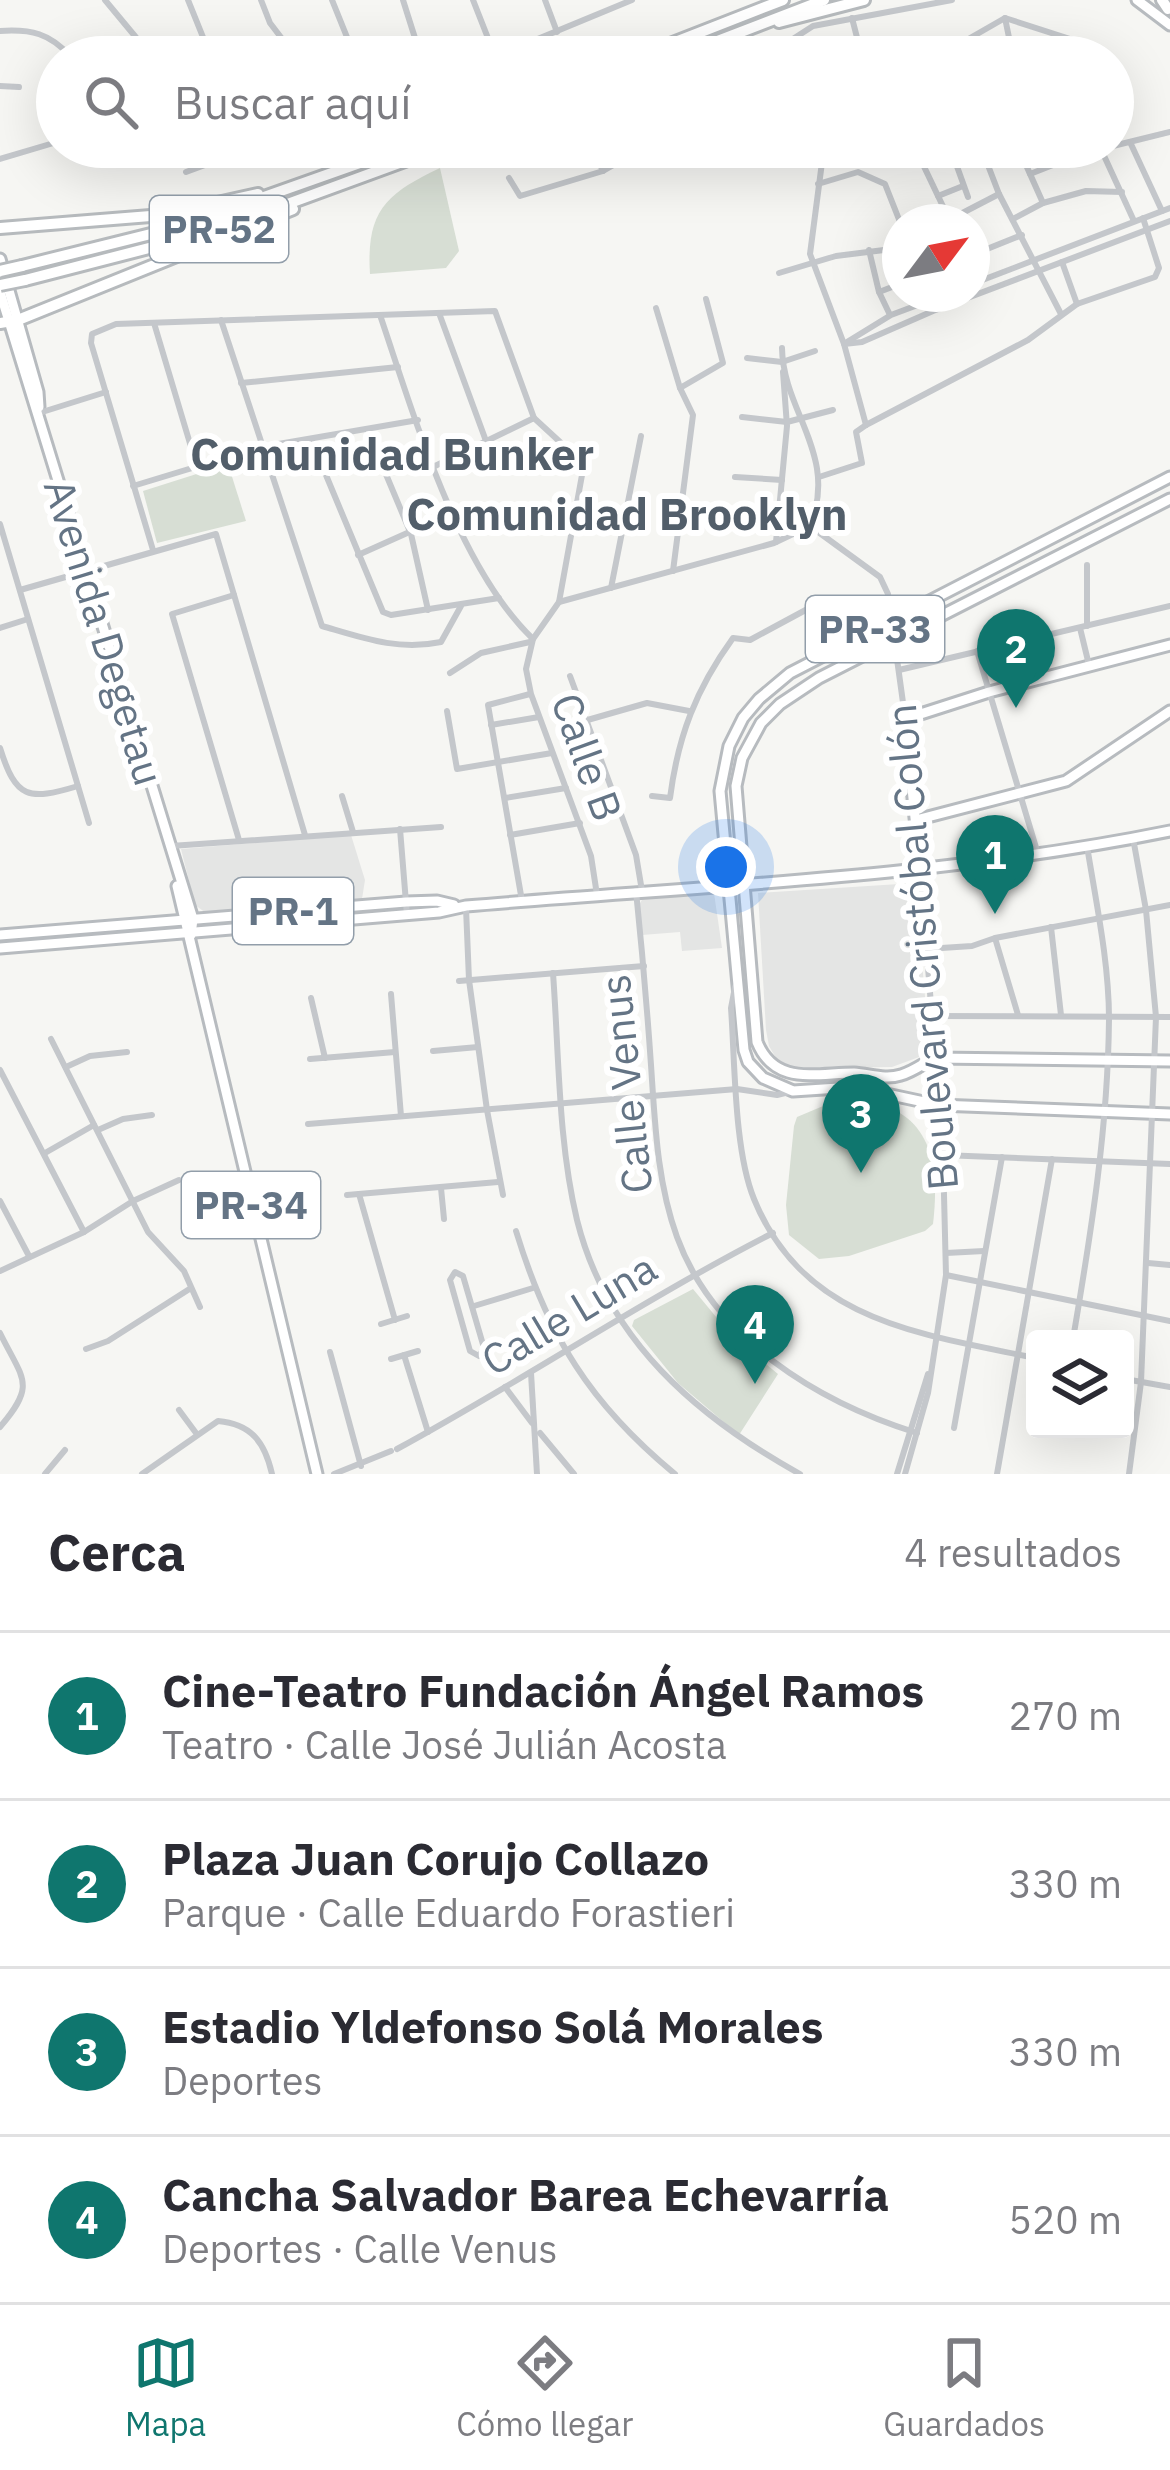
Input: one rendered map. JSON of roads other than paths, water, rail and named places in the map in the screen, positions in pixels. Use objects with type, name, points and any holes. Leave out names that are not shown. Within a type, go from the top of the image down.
[{"type":"highway","points":[[755,10],[770,0]]},
{"type":"highway","points":[[690,36],[783,0]]},
{"type":"highway","points":[[731,36],[824,0]]},
{"type":"highway","points":[[736,34],[864,0]]},
{"type":"highway","name":"PR-52","points":[[0,271],[179,227],[349,168]]},
{"type":"highway","name":"PR-52","points":[[0,288],[156,248],[388,168]]},
{"type":"highway","points":[[0,228],[163,215],[320,179]]},
{"type":"highway","points":[[9,322],[277,218],[317,195]]},
{"type":"main road","points":[[1137,0],[1170,25]]},
{"type":"main road","name":"Avenida Degetau","points":[[0,260],[9,322]]},
{"type":"main road","name":"Avenida Degetau","points":[[0,288],[38,392],[39,413],[189,920],[202,1007],[316,1474]]},
{"type":"main road","name":"PR-33","points":[[793,1091],[772,1084],[748,1062],[720,791],[729,746],[743,718],[790,673],[1170,477]]},
{"type":"main road","name":"PR-33","points":[[1170,499],[798,691],[749,740],[736,786],[757,1042],[774,1068],[789,1075],[902,1075],[934,1058],[1170,1061]]},
{"type":"main road","points":[[905,719],[1170,645]]},
{"type":"main road","points":[[916,820],[1066,781],[1170,711]]},
{"type":"main road","name":"Boulevard Cristóbal Colón","points":[[905,719],[920,866]]},
{"type":"main road","points":[[920,866],[1038,855],[1170,831]]},
{"type":"main road","name":"Avenida Degetau","points":[[169,849],[189,920]]},
{"type":"main road","name":"PR-1","points":[[0,948],[191,935],[920,866]]},
{"type":"main road","points":[[167,921],[179,908],[177,887]]},
{"type":"main road","name":"PR-1","points":[[0,935],[406,902],[463,906]]},
{"type":"main road","points":[[899,1096],[902,1075]]},
{"type":"main road","points":[[793,1091],[854,1088],[938,1105],[1170,1114]]},
{"type":"street","points":[[105,0],[135,36]]},
{"type":"street","points":[[188,0],[203,36]]},
{"type":"street","points":[[262,0],[280,36]]},
{"type":"street","points":[[332,0],[347,36]]},
{"type":"street","points":[[403,0],[414,36]]},
{"type":"street","points":[[473,0],[486,36]]},
{"type":"street","points":[[544,0],[557,32]]},
{"type":"street","points":[[547,36],[632,0]]},
{"type":"street","points":[[798,36],[813,26],[952,0]]},
{"type":"street","points":[[852,18],[857,36]]},
{"type":"street","points":[[974,36],[1005,18],[1060,36]]},
{"type":"street","points":[[1005,18],[1008,36]]},
{"type":"street","points":[[0,31],[30,29],[46,36]]},
{"type":"street","points":[[0,86],[19,87]]},
{"type":"street","points":[[1134,141],[1170,132]]},
{"type":"street","points":[[0,159],[36,148]]},
{"type":"street","points":[[990,277],[1166,210],[1134,150]]},
{"type":"street","points":[[186,172],[196,168]]},
{"type":"street","points":[[601,168],[603,172]]},
{"type":"street","points":[[509,178],[520,196],[610,168]]},
{"type":"street","points":[[821,168],[813,265],[844,344],[866,425]]},
{"type":"street","points":[[924,168],[941,204]]},
{"type":"street","points":[[958,168],[968,197]]},
{"type":"street","points":[[989,168],[1061,314]]},
{"type":"street","points":[[1027,168],[1043,203]]},
{"type":"street","points":[[1030,174],[1046,168]]},
{"type":"street","points":[[819,477],[862,464],[856,432],[866,425],[1028,340],[1077,304],[1155,277],[1159,268],[1147,230],[1122,192],[1113,168]]},
{"type":"street","points":[[818,184],[858,172],[885,184],[893,204]]},
{"type":"street","points":[[938,196],[964,185]]},
{"type":"street","points":[[1013,219],[1043,203],[1086,191],[1122,192]]},
{"type":"street","points":[[980,204],[1000,194]]},
{"type":"street","points":[[990,287],[1170,221]]},
{"type":"street","points":[[990,248],[1022,235]]},
{"type":"street","points":[[779,273],[882,249]]},
{"type":"street","points":[[868,250],[890,315]]},
{"type":"street","points":[[1058,250],[1077,304]]},
{"type":"street","points":[[680,388],[723,362],[706,298]]},
{"type":"street","points":[[149,308],[196,467]]},
{"type":"street","points":[[656,308],[693,415],[674,571]]},
{"type":"street","points":[[153,550],[92,334],[116,324],[496,311],[534,418],[584,464],[559,602],[528,645],[482,652],[450,673]]},
{"type":"street","points":[[844,344],[898,312]]},
{"type":"street","points":[[844,344],[862,343],[929,312]]},
{"type":"street","points":[[439,313],[486,440]]},
{"type":"street","points":[[380,315],[452,513],[499,598],[532,639]]},
{"type":"street","points":[[221,320],[322,626],[394,647],[421,646],[440,641],[461,606]]},
{"type":"street","points":[[776,542],[787,422],[782,348]]},
{"type":"street","points":[[747,358],[782,362],[815,351]]},
{"type":"street","points":[[559,602],[776,542],[809,526],[819,497],[819,477],[782,362]]},
{"type":"street","points":[[240,383],[398,367]]},
{"type":"street","points":[[39,413],[106,392]]},
{"type":"street","points":[[742,418],[787,422],[833,410]]},
{"type":"street","points":[[435,466],[534,418]]},
{"type":"street","points":[[134,486],[261,447],[418,420]]},
{"type":"street","points":[[367,429],[411,534],[428,610]]},
{"type":"street","points":[[611,588],[641,436]]},
{"type":"street","points":[[311,439],[382,612],[391,615],[499,598]]},
{"type":"street","points":[[735,477],[782,480]]},
{"type":"street","points":[[358,555],[452,513]]},
{"type":"street","points":[[0,524],[88,823]]},
{"type":"street","name":"Boulevard Cristóbal Colón","points":[[809,526],[880,577],[888,593],[905,719]]},
{"type":"street","points":[[20,590],[216,534],[305,835]]},
{"type":"street","points":[[0,563],[10,560]]},
{"type":"street","points":[[1088,565],[1083,627],[1089,667]]},
{"type":"street","points":[[234,595],[172,614],[238,840]]},
{"type":"street","points":[[652,796],[670,798],[676,754],[689,712],[708,672],[733,638],[750,640],[826,599]]},
{"type":"street","points":[[898,671],[1170,606]]},
{"type":"street","points":[[0,628],[28,619]]},
{"type":"street","name":"Calle B","points":[[532,639],[526,669],[531,694],[591,856],[597,895]]},
{"type":"street","points":[[977,651],[1038,855]]},
{"type":"street","name":"Calle Venus","points":[[570,676],[636,855],[661,1180],[694,1274],[736,1328],[789,1372],[857,1414],[913,1432]]},
{"type":"street","points":[[522,901],[488,705],[531,694]]},
{"type":"street","points":[[584,721],[646,703],[689,712]]},
{"type":"street","points":[[447,711],[457,769],[552,753]]},
{"type":"street","points":[[491,725],[539,717]]},
{"type":"street","points":[[0,748],[10,780],[32,796],[78,786]]},
{"type":"street","points":[[504,798],[566,788]]},
{"type":"street","points":[[342,796],[353,832]]},
{"type":"street","points":[[510,835],[580,823]]},
{"type":"street","points":[[169,849],[441,826]]},
{"type":"street","points":[[400,829],[407,915]]},
{"type":"street","points":[[1129,1474],[1142,1382],[1156,1017],[1146,910],[1133,838]]},
{"type":"street","points":[[1075,1330],[1102,1161],[1109,1016],[1087,846]]},
{"type":"street","name":"Boulevard Cristóbal Colón","points":[[901,1474],[929,1370],[946,1275],[943,1155],[920,866]]},
{"type":"street","points":[[926,950],[972,946],[1170,905]]},
{"type":"street","points":[[463,906],[464,981],[503,1195]]},
{"type":"street","points":[[1052,927],[1061,1015]]},
{"type":"street","points":[[995,938],[1018,1016]]},
{"type":"street","points":[[464,981],[644,966]]},
{"type":"street","points":[[553,974],[568,1170],[595,1273],[646,1354],[689,1400],[739,1440],[800,1474]]},
{"type":"street","points":[[737,979],[730,1008],[754,1198],[793,1262],[829,1296],[867,1318],[1026,1356]]},
{"type":"street","points":[[392,994],[401,1116]]},
{"type":"street","points":[[310,998],[325,1058]]},
{"type":"street","points":[[931,1016],[1170,1017]]},
{"type":"street","points":[[51,1039],[148,1232],[184,1271],[200,1307]]},
{"type":"street","points":[[433,1051],[478,1048]]},
{"type":"street","points":[[66,1067],[90,1056],[127,1052]]},
{"type":"street","points":[[310,1059],[395,1052]]},
{"type":"street","points":[[0,1070],[84,1232]]},
{"type":"street","points":[[308,1124],[737,1089],[777,1095],[793,1091]]},
{"type":"street","points":[[45,1154],[96,1127],[152,1115]]},
{"type":"street","points":[[943,1155],[1170,1164]]},
{"type":"street","points":[[954,1428],[1002,1157]]},
{"type":"street","points":[[998,1474],[1052,1159]]},
{"type":"street","points":[[0,1271],[179,1180]]},
{"type":"street","points":[[346,1195],[498,1182]]},
{"type":"street","points":[[441,1188],[444,1219]]},
{"type":"street","points":[[359,1194],[394,1320]]},
{"type":"street","points":[[0,1201],[28,1256]]},
{"type":"street","points":[[516,1231],[533,1288],[565,1354],[621,1426],[675,1474]]},
{"type":"street","name":"Calle Luna","points":[[334,1474],[361,1466],[428,1432],[694,1274],[773,1233]]},
{"type":"street","points":[[946,1252],[986,1251]]},
{"type":"street","points":[[1148,1262],[1170,1265]]},
{"type":"street","points":[[455,1272],[463,1276],[472,1307],[484,1348],[478,1356],[470,1351],[450,1280],[455,1272]]},
{"type":"street","points":[[946,1275],[1170,1321]]},
{"type":"street","points":[[86,1349],[108,1341],[192,1288]]},
{"type":"street","points":[[472,1307],[533,1288]]},
{"type":"street","points":[[381,1324],[407,1316]]},
{"type":"street","points":[[0,1333],[25,1388],[22,1402],[0,1427]]},
{"type":"street","points":[[391,1359],[418,1351]]},
{"type":"street","points":[[330,1352],[361,1466]]},
{"type":"street","points":[[404,1355],[428,1432]]},
{"type":"street","points":[[531,1372],[537,1474]]},
{"type":"street","points":[[1134,1380],[1170,1387]]},
{"type":"street","points":[[505,1388],[533,1425]]},
{"type":"street","points":[[179,1411],[196,1433]]},
{"type":"street","points":[[142,1474],[218,1421],[248,1430],[266,1448],[272,1474]]},
{"type":"street","points":[[540,1433],[574,1474]]},
{"type":"street","points":[[45,1474],[65,1450]]},
{"type":"place","name":"Plaza Juan Corujo Collazo","points":[[1016,708]]},
{"type":"place","name":"Cine-Teatro Fundación Ángel Ramos","points":[[995,914]]},
{"type":"place","name":"Estadio Yldefonso Solá Morales","points":[[861,1173]]},
{"type":"place","name":"Cancha Salvador Barea Echevarría","points":[[755,1384]]},
{"type":"district","name":"Comunidad Bunker","points":[[392,454]]},
{"type":"district","name":"Comunidad Brooklyn","points":[[627,514]]}]
